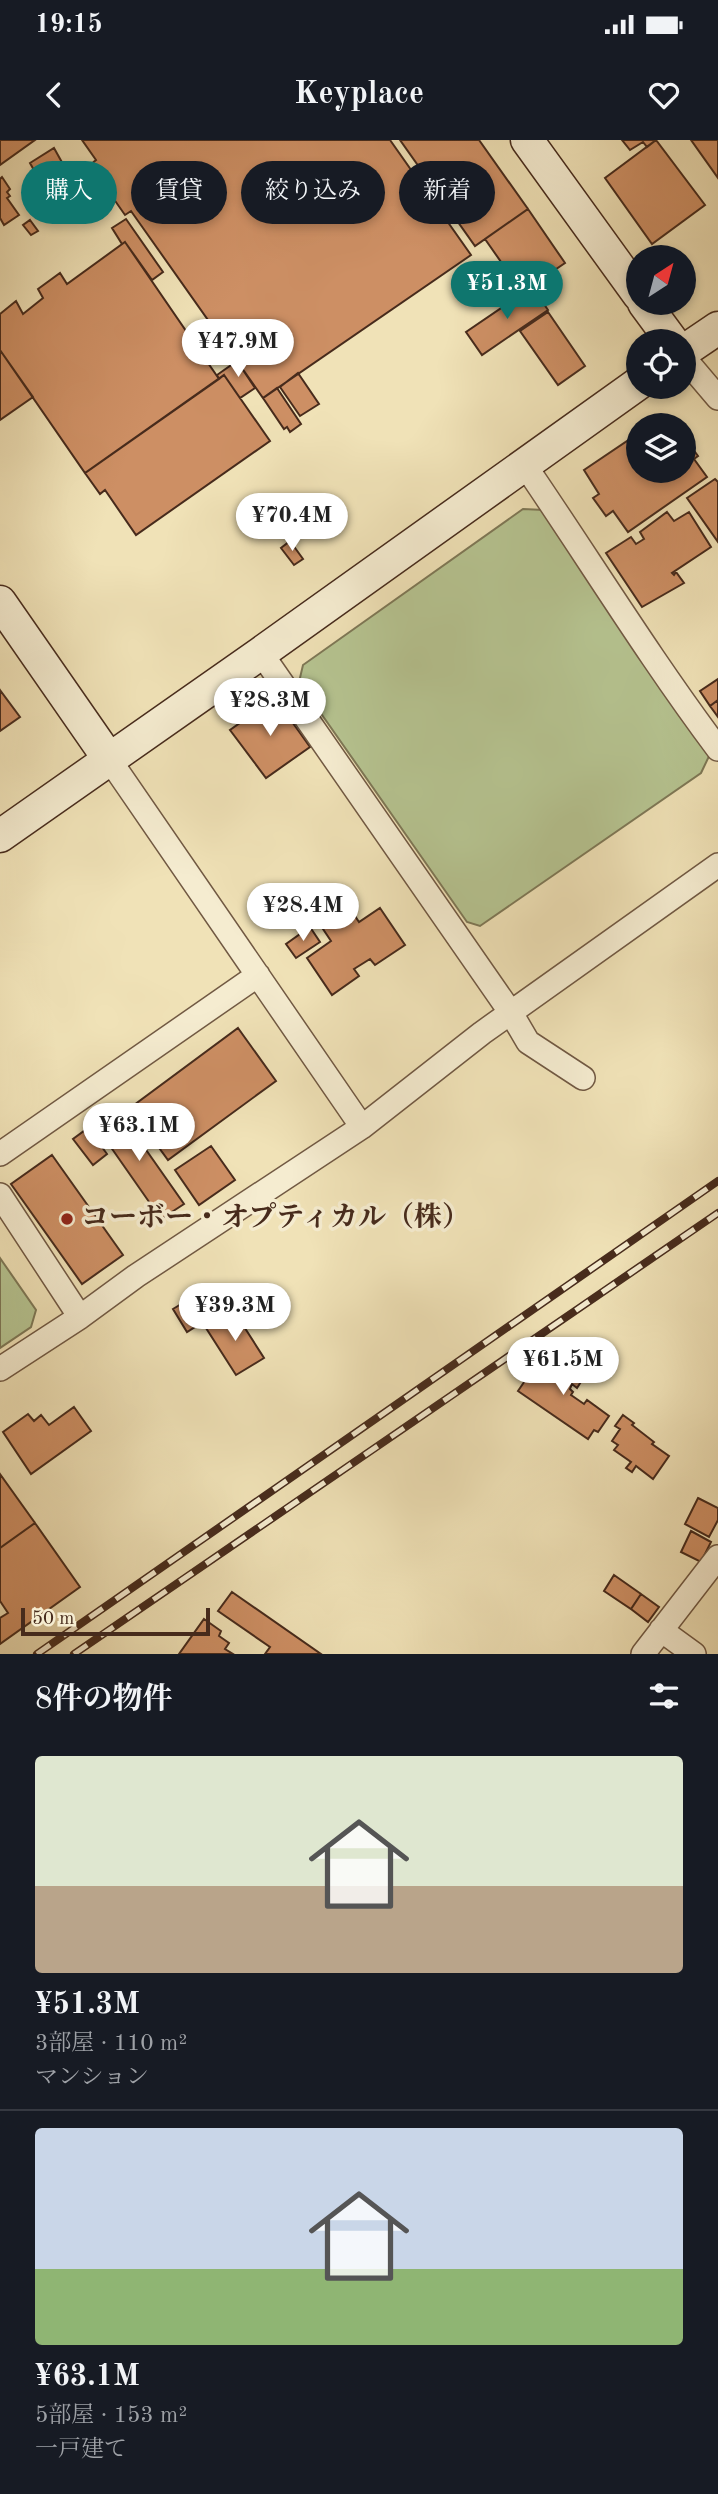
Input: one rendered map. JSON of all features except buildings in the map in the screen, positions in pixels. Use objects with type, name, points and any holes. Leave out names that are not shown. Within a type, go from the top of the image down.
[{"type":"street","points":[[527,140],[626,277]]},
{"type":"street","points":[[696,343],[718,328]]},
{"type":"street","points":[[696,372],[718,398]]},
{"type":"street","points":[[0,836],[626,392]]},
{"type":"street","points":[[524,464],[580,545],[614,602],[718,749]]},
{"type":"street","points":[[0,603],[362,1127]]},
{"type":"street","points":[[261,653],[511,1013],[528,1042],[583,1078]]},
{"type":"street","points":[[0,1369],[362,1127],[511,1013],[718,865]]},
{"type":"street","points":[[0,1154],[258,975]]},
{"type":"street","points":[[0,1195],[80,1317]]},
{"type":"street","points":[[643,1654],[718,1557]]},
{"type":"street","points":[[661,1630],[694,1654]]},
{"type":"green space","points":[[523,509],[544,510],[711,752],[701,773],[480,926],[467,922],[299,682],[303,665]]},
{"type":"green space","points":[[0,1258],[36,1310],[31,1327],[0,1348]]},
{"type":"railway","points":[[37,1654],[718,1181]]},
{"type":"railway","points":[[74,1654],[718,1213]]},
{"type":"place","name":"コーボー・オプティカル（株）","points":[[67,1219]]}]
